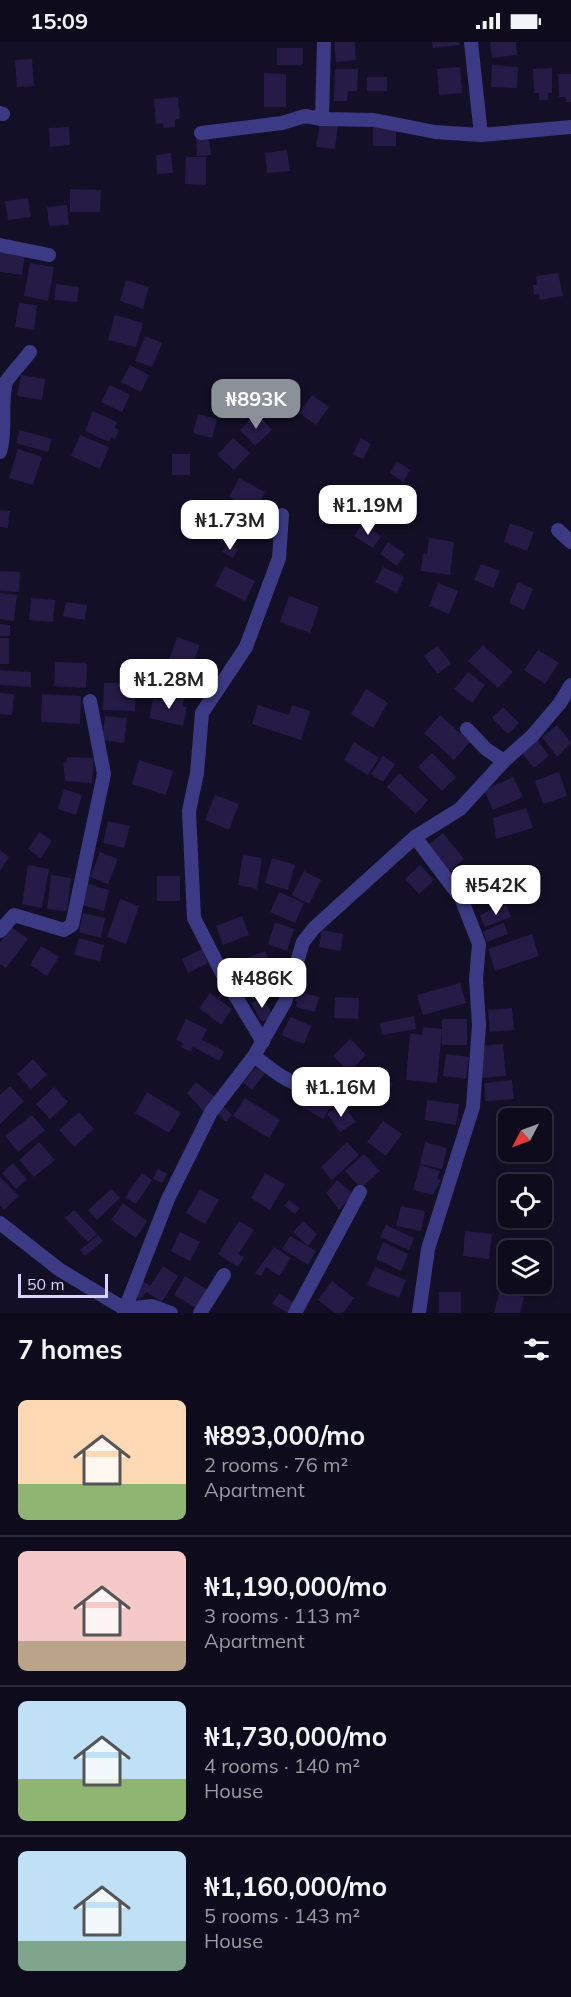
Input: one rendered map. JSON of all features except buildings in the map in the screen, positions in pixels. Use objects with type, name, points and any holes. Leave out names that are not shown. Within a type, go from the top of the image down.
[{"type":"street","points":[[322,119],[324,42]]},
{"type":"street","points":[[471,42],[481,135]]},
{"type":"street","points":[[201,133],[282,123],[305,116],[322,119],[374,120],[435,132],[481,135],[571,127]]},
{"type":"street","points":[[0,245],[49,255]]},
{"type":"street","points":[[0,452],[3,382],[30,352]]},
{"type":"street","points":[[263,1042],[219,968],[194,918],[189,811],[197,773],[202,713],[246,648],[279,558],[282,515]]},
{"type":"street","points":[[558,530],[571,542]]},
{"type":"street","points":[[124,1311],[168,1199],[211,1112],[254,1056],[285,1002],[303,942],[314,928],[415,837],[460,809],[504,761],[533,735],[560,703],[571,685]]},
{"type":"street","points":[[0,931],[14,915],[64,930],[72,925],[104,774],[90,701]]},
{"type":"street","points":[[467,729],[486,749],[504,761]]},
{"type":"street","points":[[415,837],[461,898],[479,944],[476,978],[479,1025],[473,1107],[428,1248],[419,1313]]},
{"type":"street","points":[[254,1056],[289,1082],[310,1088]]},
{"type":"street","points":[[295,1313],[360,1192]]},
{"type":"street","points":[[0,1223],[60,1270],[124,1311],[152,1306],[171,1313]]},
{"type":"street","points":[[200,1313],[224,1275]]}]
